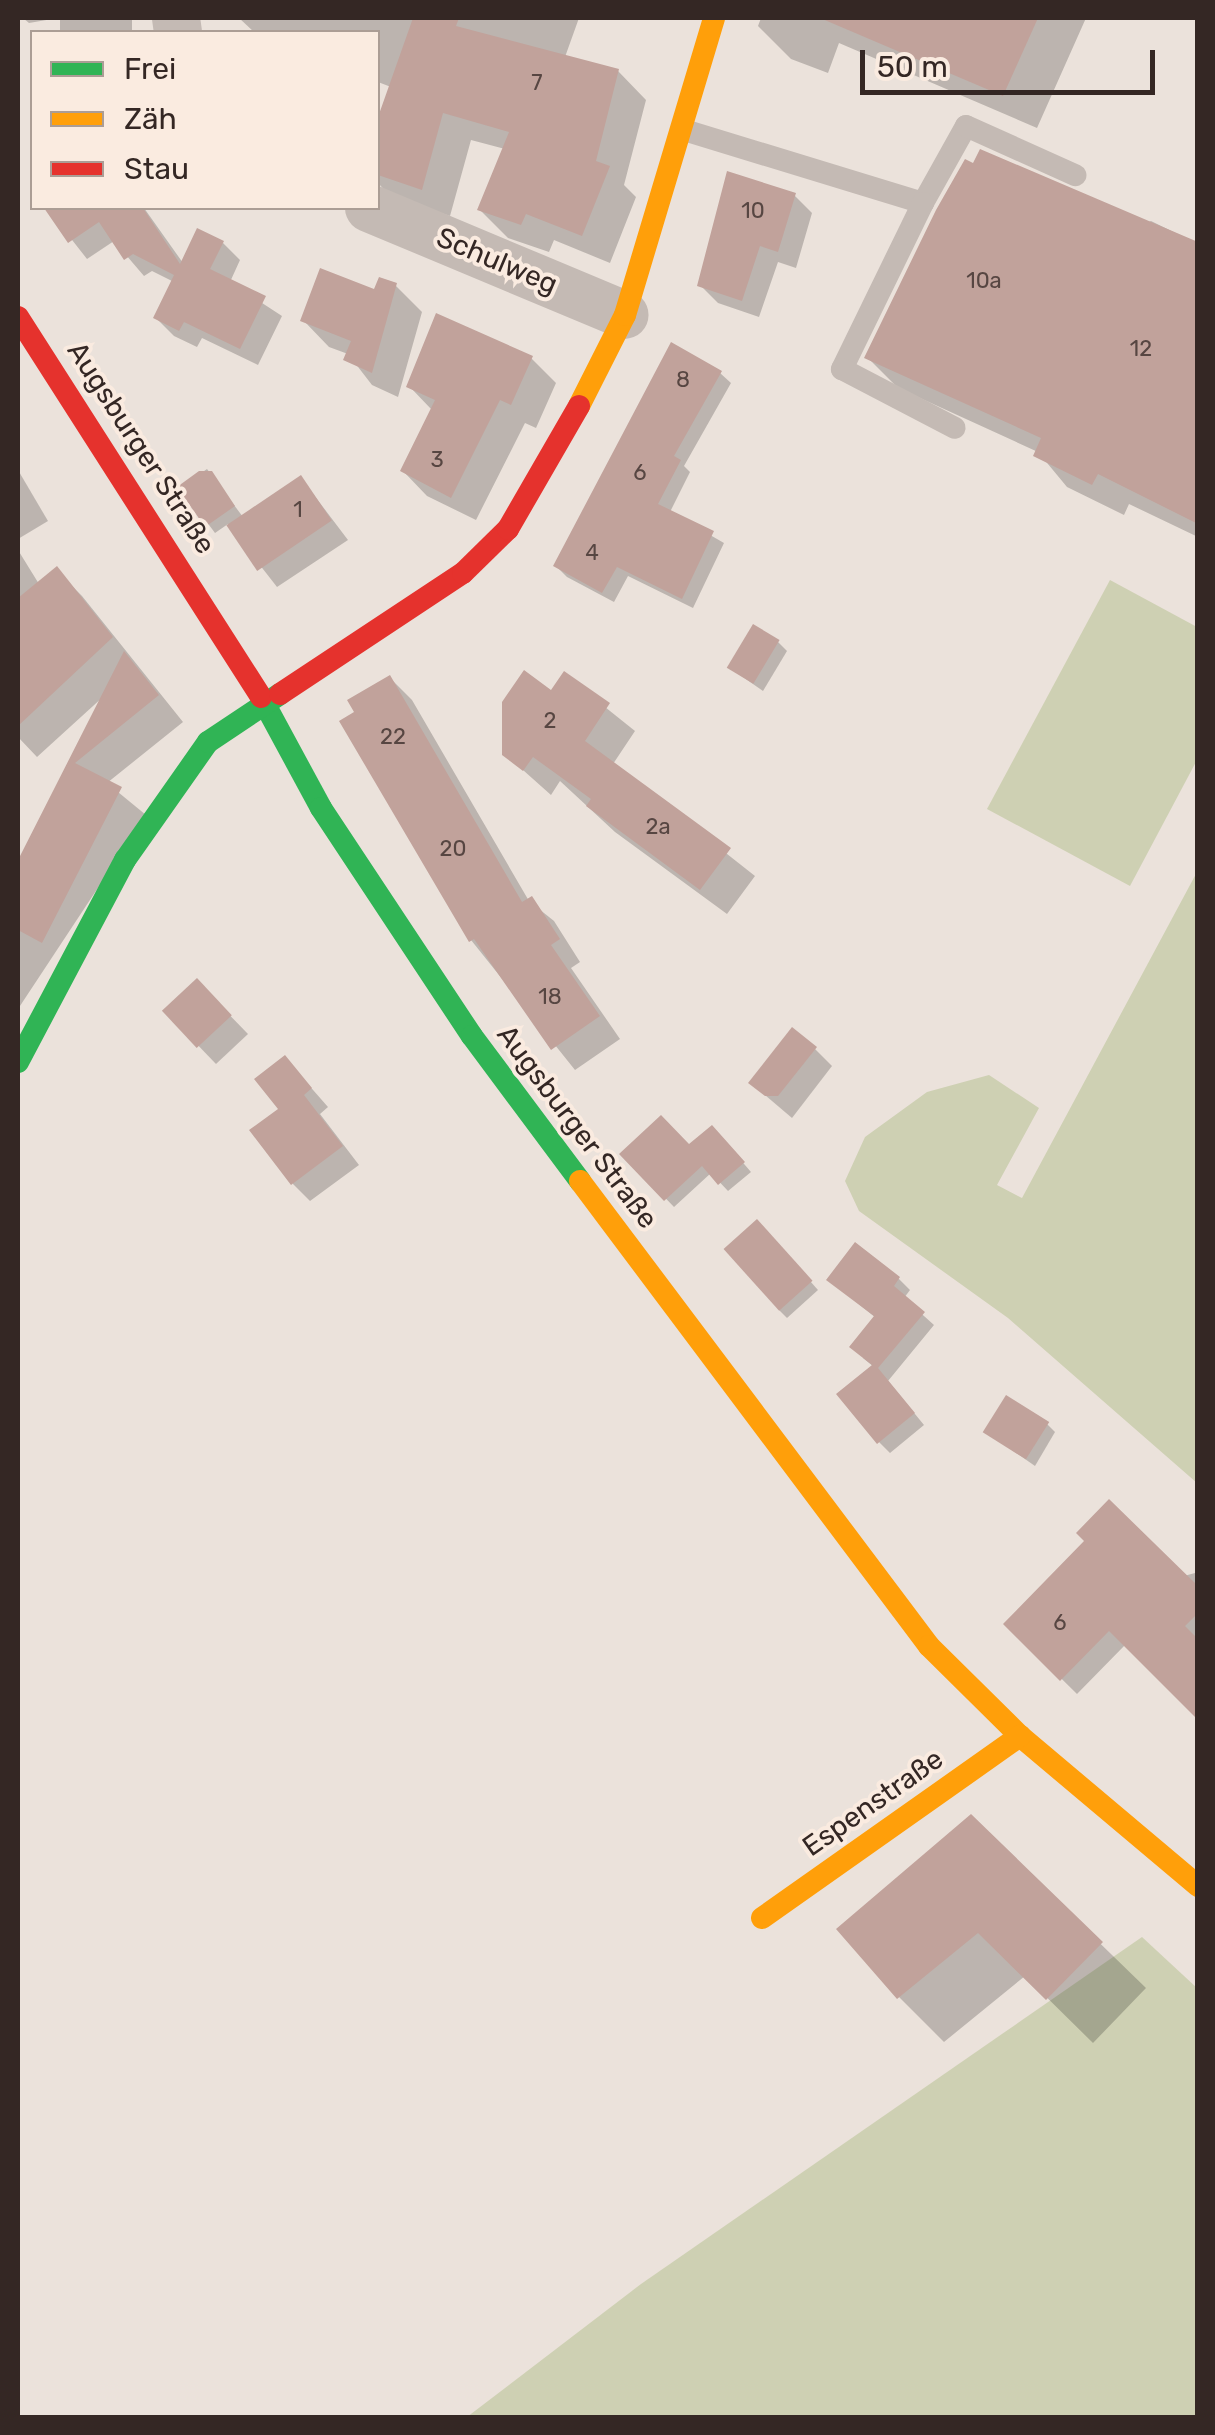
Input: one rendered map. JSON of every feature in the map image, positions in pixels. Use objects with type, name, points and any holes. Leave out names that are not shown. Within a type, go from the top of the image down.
[{"type":"street","points":[[18,1062],[156,810],[208,742],[434,596],[490,549],[548,470],[624,315],[684,130],[714,18]]},
{"type":"street","name":"Schulweg","points":[[374,210],[624,315]]},
{"type":"street","name":"Augsburger Straße","points":[[24,340],[268,702],[321,808],[472,1036],[872,1576],[928,1646],[1020,1736],[1198,1886]]},
{"type":"street","name":"Espenstraße","points":[[762,1918],[1020,1736]]},
{"type":"lane","points":[[954,428],[842,369],[923,203],[966,126],[1075,175]]},
{"type":"lane","points":[[684,130],[923,203]]},
{"type":"green space","points":[[1110,580],[1197,627],[1197,760],[1130,886],[987,809]]},
{"type":"green space","points":[[1197,872],[1197,1483],[1008,1318],[859,1211],[845,1181],[865,1137],[927,1092],[989,1075],[1039,1108],[997,1185],[1022,1198]]},
{"type":"green space","points":[[1142,1937],[1197,1988],[1197,2417],[467,2417],[641,2284]]},
{"type":"building","points":[[413,18],[459,18],[456,26],[619,69],[596,161],[610,166],[582,236],[526,214],[521,225],[477,210],[509,132],[443,113],[422,190],[380,176],[380,111]]},
{"type":"building","points":[[820,18],[1038,18],[1003,96]]},
{"type":"building","points":[[980,149],[1198,242],[1198,524],[1098,474],[1092,485],[1033,456],[1041,438],[864,358],[936,210],[965,159],[973,163]]},
{"type":"building","points":[[727,171],[796,193],[778,252],[760,246],[742,301],[697,286]]},
{"type":"building","points":[[45,210],[144,210],[180,264],[197,228],[224,241],[210,269],[266,296],[240,349],[184,322],[179,331],[153,318],[174,275],[133,254],[124,260],[99,222],[68,243]]},
{"type":"building","points":[[320,268],[374,289],[379,277],[397,283],[372,373],[343,360],[351,341],[300,321]]},
{"type":"building","points":[[436,313],[533,356],[511,405],[500,400],[451,498],[400,471],[435,400],[406,387]]},
{"type":"building","points":[[671,342],[722,371],[674,456],[681,460],[658,504],[714,531],[682,599],[617,567],[602,593],[553,566]]},
{"type":"building","points":[[199,471],[212,471],[235,506],[205,527],[177,487]]},
{"type":"building","points":[[301,475],[332,521],[257,571],[226,525]]},
{"type":"building","points":[[57,566],[113,637],[18,726],[18,598]]},
{"type":"building","points":[[753,624],[780,640],[753,684],[727,668]]},
{"type":"building","points":[[124,651],[159,695],[75,763],[122,787],[42,943],[18,930],[18,860]]},
{"type":"building","points":[[524,670],[551,690],[564,671],[610,703],[585,741],[731,848],[700,890],[586,806],[591,799],[533,757],[523,771],[502,755],[502,702]]},
{"type":"building","points":[[390,675],[522,902],[532,896],[560,939],[551,945],[600,1016],[551,1050],[474,939],[469,942],[339,721],[354,712],[347,700]]},
{"type":"building","points":[[197,978],[232,1015],[197,1048],[162,1011]]},
{"type":"building","points":[[792,1027],[817,1047],[778,1096],[765,1096],[748,1083]]},
{"type":"building","points":[[285,1055],[312,1088],[304,1095],[343,1146],[291,1185],[249,1130],[278,1109],[254,1079]]},
{"type":"building","points":[[661,1115],[689,1144],[712,1125],[745,1162],[718,1185],[702,1166],[664,1201],[619,1154]]},
{"type":"building","points":[[757,1219],[813,1281],[779,1311],[724,1249]]},
{"type":"building","points":[[855,1242],[900,1277],[894,1286],[925,1312],[878,1368],[915,1413],[877,1444],[836,1394],[872,1365],[849,1347],[874,1316],[826,1280]]},
{"type":"building","points":[[1006,1395],[1049,1422],[1026,1459],[983,1432]]},
{"type":"building","points":[[1109,1499],[1198,1586],[1198,1613],[1185,1626],[1198,1639],[1198,1720],[1109,1631],[1060,1681],[1003,1624],[1084,1541],[1076,1533]]},
{"type":"building","points":[[971,1814],[1103,1942],[1046,2000],[978,1933],[897,1999],[836,1929]]},
{"type":"traffic: fast","points":[[18,1062],[125,860],[208,742],[280,694]]},
{"type":"traffic: fast","points":[[261,697],[321,808],[472,1036],[580,1181]]},
{"type":"traffic: slow","points":[[579,406],[625,315],[714,18]]},
{"type":"traffic: slow","points":[[580,1181],[929,1646],[1020,1736],[1198,1886]]},
{"type":"traffic: slow","points":[[762,1918],[1020,1736]]},
{"type":"traffic: jam","points":[[18,317],[261,697]]},
{"type":"traffic: jam","points":[[280,694],[463,573],[508,529],[579,406]]}]
